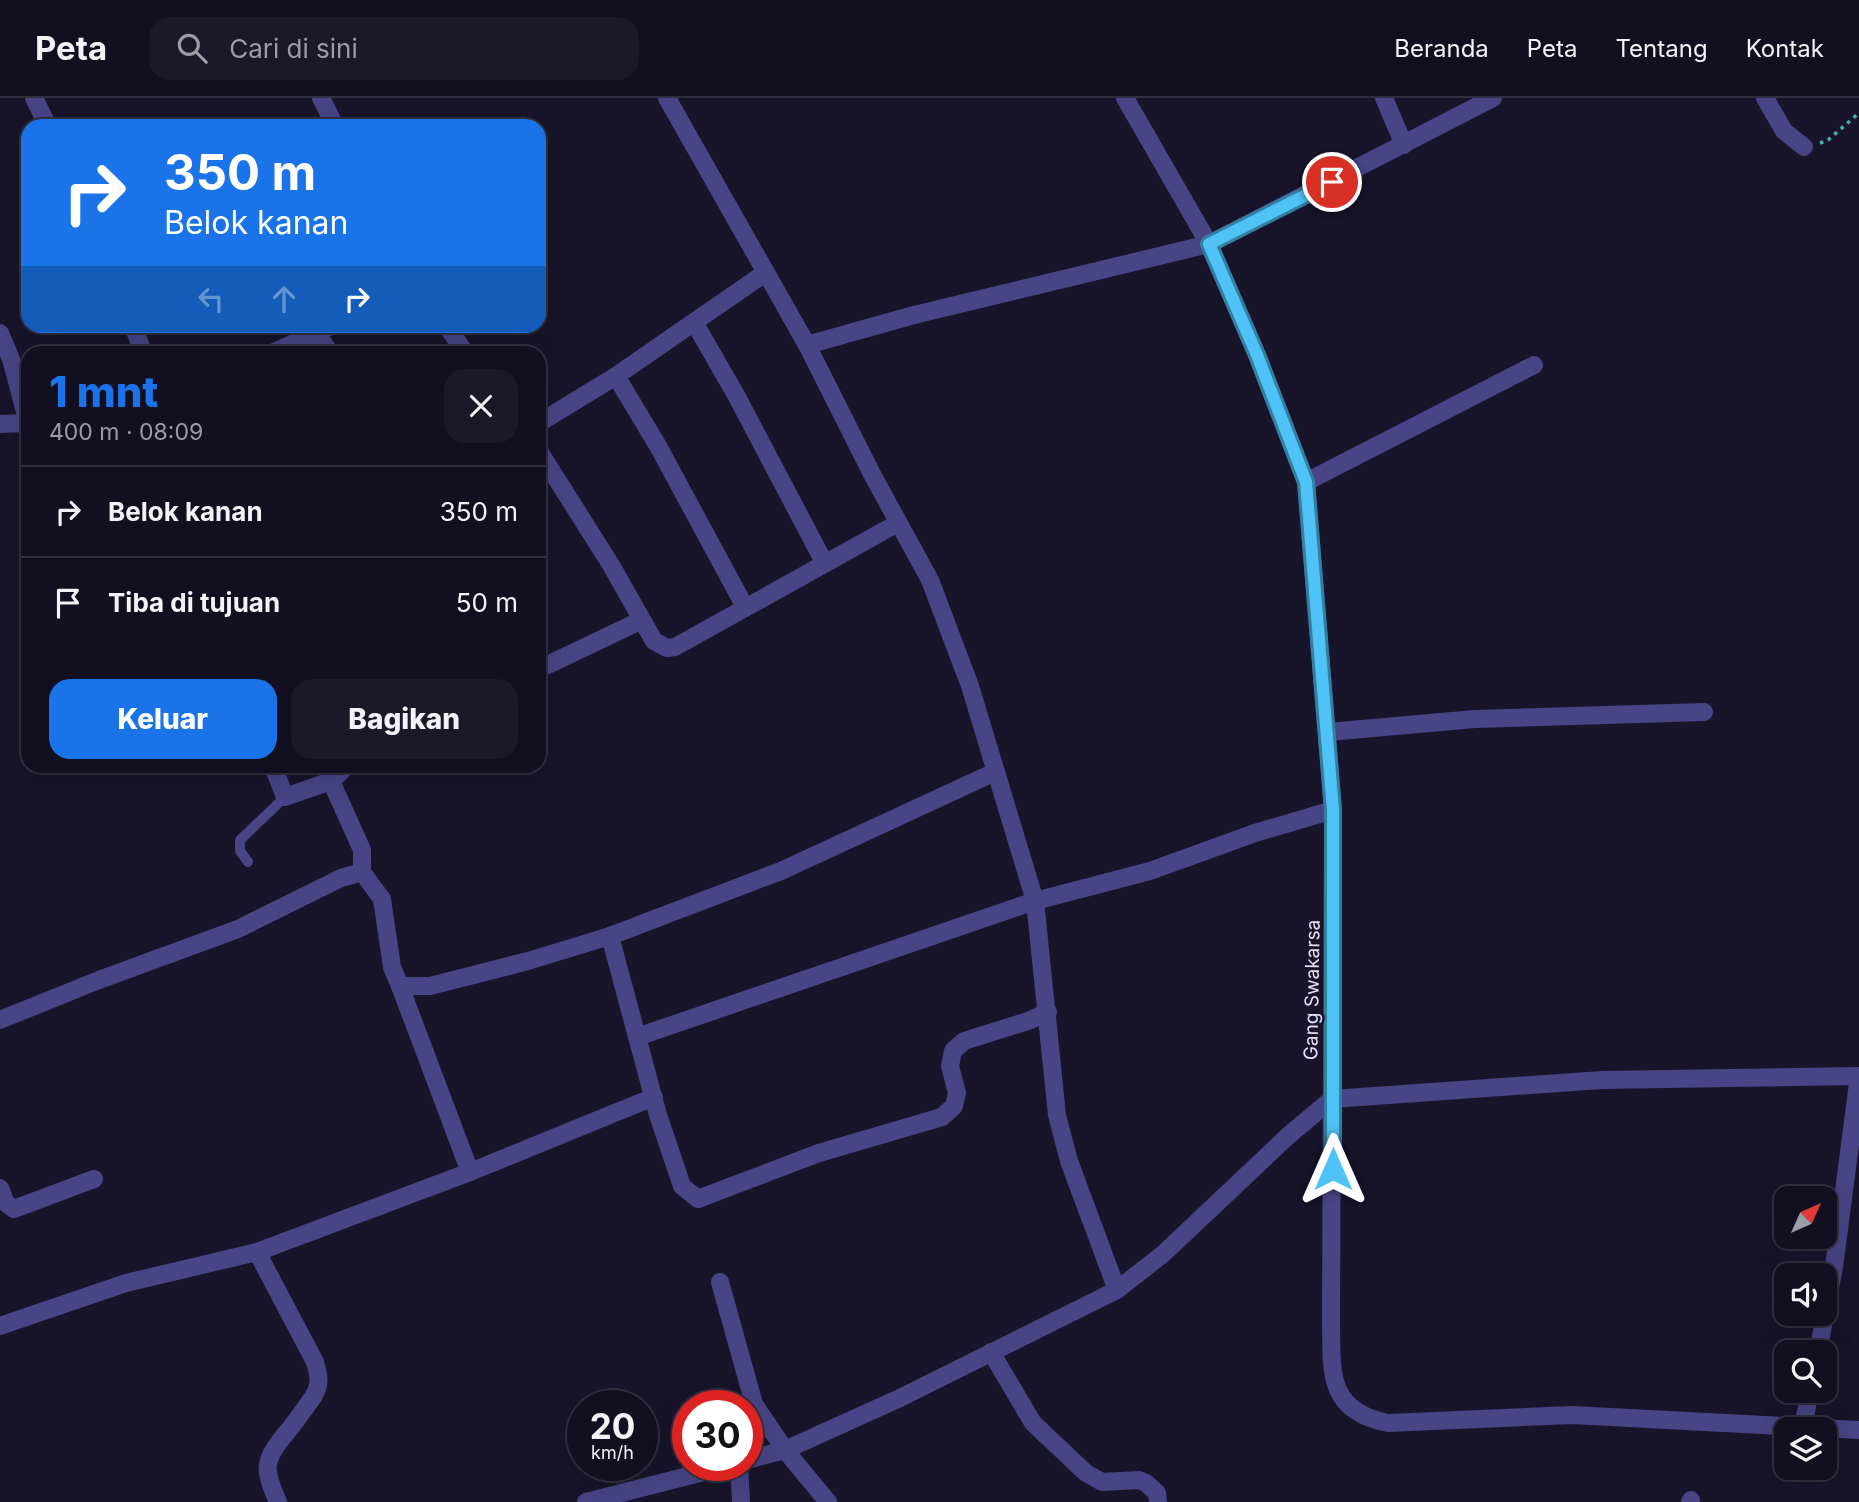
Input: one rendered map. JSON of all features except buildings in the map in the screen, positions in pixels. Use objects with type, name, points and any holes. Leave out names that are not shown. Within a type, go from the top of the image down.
[{"type":"street","points":[[34,98],[44,119]]},
{"type":"street","points":[[321,98],[332,119]]},
{"type":"street","points":[[667,98],[807,345],[930,580],[970,687],[1035,901],[1057,1115],[1069,1161],[1116,1290]]},
{"type":"street","name":"Gang Swakarsa","points":[[1125,98],[1209,244],[1257,355],[1306,482],[1333,810],[1332,1368],[1337,1390],[1352,1409],[1367,1419],[1388,1423],[1572,1415],[1774,1425]]},
{"type":"street","points":[[1384,98],[1404,145]]},
{"type":"street","points":[[807,345],[914,315],[1209,244],[1493,98]]},
{"type":"street","points":[[1765,98],[1784,131],[1804,147]]},
{"type":"street","points":[[546,419],[616,376],[765,273]]},
{"type":"street","points":[[694,323],[736,395],[824,562]]},
{"type":"street","points":[[0,333],[11,359],[21,397]]},
{"type":"street","points":[[288,346],[317,333]]},
{"type":"street","points":[[1306,482],[1534,365]]},
{"type":"street","points":[[616,376],[659,446],[745,607]]},
{"type":"street","points":[[0,424],[21,423]]},
{"type":"street","points":[[546,463],[611,565],[654,640],[667,648],[675,647],[898,523]]},
{"type":"street","points":[[546,665],[642,620]]},
{"type":"street","points":[[1328,732],[1475,719],[1704,712]]},
{"type":"street","points":[[400,986],[430,986],[528,961],[610,936],[781,872],[995,772]]},
{"type":"street","points":[[276,773],[285,797],[331,781],[340,773]]},
{"type":"street","points":[[331,781],[362,850],[362,872],[382,899],[393,968],[470,1172]]},
{"type":"street","points":[[637,1037],[1035,901],[1150,871],[1255,832],[1333,810]]},
{"type":"street","points":[[0,1020],[238,929],[341,878],[362,872]]},
{"type":"street","points":[[610,936],[654,1097],[682,1186],[698,1199],[819,1153],[942,1116],[954,1106],[957,1093],[950,1066],[953,1051],[958,1046],[964,1041],[1048,1012]]},
{"type":"street","points":[[763,1456],[785,1450],[900,1398],[1116,1290],[1163,1254],[1289,1135],[1332,1099],[1602,1080],[1859,1076],[1835,1263]]},
{"type":"street","points":[[0,1326],[126,1283],[257,1252],[470,1172],[654,1097]]},
{"type":"street","points":[[0,1188],[6,1203],[15,1209],[94,1179]]},
{"type":"street","points":[[257,1252],[315,1362],[320,1387],[270,1451],[270,1484],[278,1502]]},
{"type":"street","points":[[720,1282],[754,1404],[785,1450],[828,1502]]},
{"type":"street","points":[[991,1352],[1033,1423],[1086,1473],[1102,1482],[1139,1480],[1157,1493],[1158,1502]]},
{"type":"street","name":"Gang Swakarsa","points":[[1837,1429],[1859,1430]]},
{"type":"street","points":[[586,1502],[672,1480]]},
{"type":"street","points":[[740,1481],[741,1502]]},
{"type":"lane","points":[[248,862],[240,851],[240,840],[285,797]]},
{"type":"path","points":[[1804,147],[1828,140],[1859,113]]},
{"type":"route","points":[[1332,182],[1209,244],[1257,355],[1306,482],[1333,810],[1333,1169]]}]
